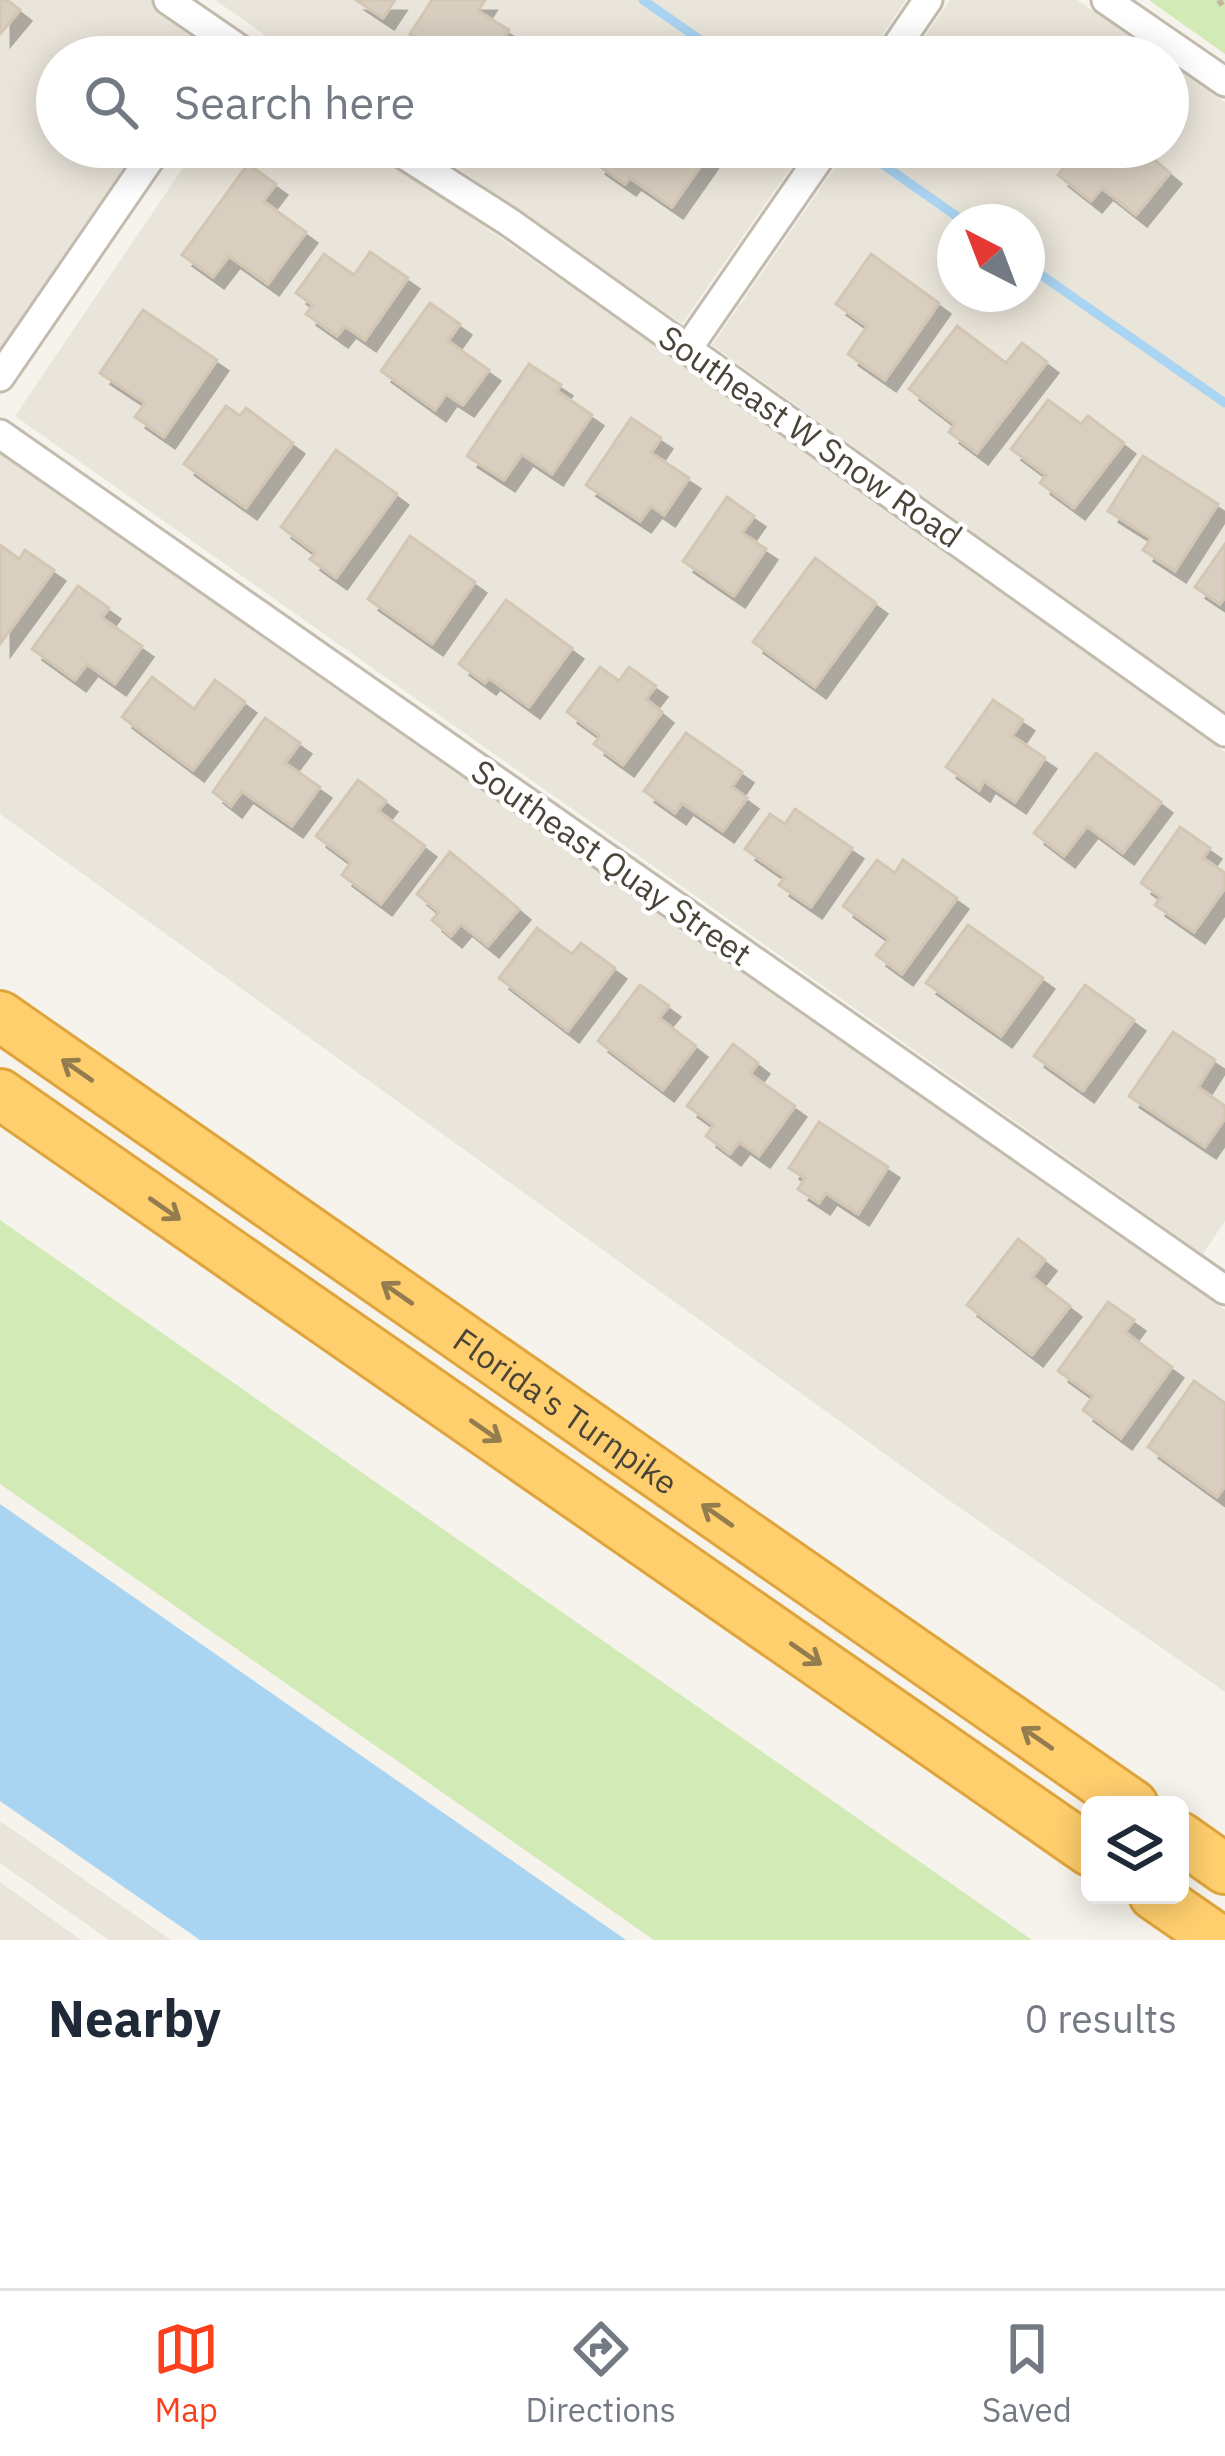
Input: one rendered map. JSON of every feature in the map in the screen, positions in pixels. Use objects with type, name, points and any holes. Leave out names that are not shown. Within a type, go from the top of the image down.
[{"type":"highway","name":"Florida's Turnpike","points":[[0,1016],[1120,1796]]},
{"type":"highway","name":"Florida's Turnpike","points":[[0,1094],[1081,1845]]},
{"type":"highway","points":[[1189,1844],[1225,1869]]},
{"type":"highway","points":[[1167,1904],[1219,1940]]},
{"type":"street","points":[[168,0],[213,36]]},
{"type":"street","points":[[903,36],[928,0]]},
{"type":"street","points":[[1106,0],[1158,36]]},
{"type":"street","points":[[1189,57],[1225,82]]},
{"type":"street","points":[[0,377],[144,168]]},
{"type":"street","name":"Southeast W Snow Road","points":[[425,168],[688,348],[1225,732]]},
{"type":"street","points":[[688,348],[812,168]]},
{"type":"street","name":"Southeast Quay Street","points":[[0,434],[1216,1284]]},
{"type":"street","points":[[1216,1284],[1225,1253]]},
{"type":"path","points":[[1219,0],[1225,10]]},
{"type":"shaded area","points":[[0,0],[158,0],[208,36],[36,36],[36,168],[140,168],[0,374]]},
{"type":"shaded area","points":[[215,0],[906,0],[881,36],[266,36]]},
{"type":"shaded area","points":[[950,0],[1077,0],[1129,36],[925,36]]},
{"type":"shaded area","points":[[1189,77],[1225,102],[1225,712],[712,345],[834,168],[1189,168]]},
{"type":"shaded area","points":[[183,168],[400,168],[679,362],[1225,752],[1225,1221],[1203,1254],[15,416]]},
{"type":"shaded area","points":[[458,168],[790,168],[682,324]]},
{"type":"shaded area","points":[[0,445],[1225,1310],[1225,1692],[950,1501],[0,814]]},
{"type":"shaded area","points":[[0,1821],[171,1940],[109,1940],[0,1863]]},
{"type":"shaded area","points":[[0,1882],[81,1940],[0,1940]]},
{"type":"green space","points":[[1149,0],[1225,0],[1225,54]]},
{"type":"green space","points":[[0,1220],[1032,1940],[654,1940],[0,1484]]},
{"type":"water","points":[[0,1504],[626,1940],[200,1940],[0,1801]]},
{"type":"building","points":[[0,0],[20,10],[0,34]]},
{"type":"building","points":[[356,0],[395,0],[383,18]]},
{"type":"building","points":[[432,0],[485,0],[478,11],[509,30],[505,36],[410,34]]},
{"type":"building","points":[[245,168],[254,168],[276,184],[263,201],[306,232],[268,284],[229,256],[213,277],[182,255]]},
{"type":"building","points":[[602,168],[699,168],[672,207],[630,178],[625,184]]},
{"type":"building","points":[[1064,168],[1164,168],[1170,173],[1136,215],[1102,188],[1091,201],[1058,175]]},
{"type":"building","points":[[370,252],[408,278],[365,340],[345,326],[337,336],[306,314],[313,305],[296,293],[324,254],[354,275]]},
{"type":"building","points":[[871,254],[937,302],[885,380],[848,354],[867,326],[836,304]]},
{"type":"building","points":[[430,303],[460,324],[448,341],[489,370],[463,405],[446,394],[435,410],[381,371]]},
{"type":"building","points":[[143,310],[217,360],[164,437],[135,417],[145,403],[100,373]]},
{"type":"building","points":[[957,326],[1006,363],[1022,343],[1047,362],[977,453],[949,432],[955,424],[909,389]]},
{"type":"building","points":[[529,364],[561,385],[557,391],[592,415],[552,474],[522,454],[504,480],[467,456]]},
{"type":"building","points":[[1048,400],[1081,424],[1088,416],[1124,443],[1074,508],[1040,483],[1046,475],[1011,449]]},
{"type":"building","points":[[226,406],[240,416],[246,408],[293,443],[246,508],[184,464]]},
{"type":"building","points":[[631,418],[661,438],[651,453],[689,478],[664,515],[651,506],[640,521],[586,485]]},
{"type":"building","points":[[336,450],[397,494],[336,578],[310,559],[316,553],[281,527]]},
{"type":"building","points":[[1143,456],[1218,504],[1175,571],[1143,550],[1151,538],[1108,511]]},
{"type":"building","points":[[727,497],[754,516],[742,533],[766,549],[734,596],[683,561]]},
{"type":"building","points":[[410,536],[475,582],[432,644],[368,599]]},
{"type":"building","points":[[1225,544],[1225,597],[1220,604],[1195,587]]},
{"type":"building","points":[[0,545],[19,559],[25,550],[54,570],[0,644]]},
{"type":"building","points":[[815,558],[876,603],[815,687],[753,642]]},
{"type":"building","points":[[78,586],[109,608],[102,618],[142,646],[115,684],[87,664],[75,680],[32,649]]},
{"type":"building","points":[[506,600],[572,648],[529,707],[489,678],[485,683],[459,664]]},
{"type":"building","points":[[600,667],[619,681],[629,667],[656,686],[646,699],[662,712],[623,765],[594,744],[600,736],[567,712]]},
{"type":"building","points":[[152,677],[194,709],[215,680],[245,702],[193,770],[122,717]]},
{"type":"building","points":[[993,700],[1023,720],[1012,736],[1045,758],[1015,802],[984,781],[979,790],[946,767]]},
{"type":"building","points":[[265,718],[300,743],[285,763],[320,787],[292,826],[242,791],[231,806],[213,792]]},
{"type":"building","points":[[686,733],[742,772],[732,787],[747,798],[723,831],[682,803],[675,813],[644,791]]},
{"type":"building","points":[[1096,753],[1161,802],[1123,853],[1087,826],[1064,856],[1034,833]]},
{"type":"building","points":[[358,780],[386,801],[378,811],[425,846],[381,904],[342,875],[351,862],[316,836]]},
{"type":"building","points":[[795,809],[852,848],[811,907],[779,885],[785,877],[745,849],[770,814],[785,824]]},
{"type":"building","points":[[1180,827],[1210,848],[1203,858],[1225,873],[1225,888],[1194,932],[1155,905],[1161,897],[1141,883]]},
{"type":"building","points":[[450,852],[519,909],[488,946],[461,924],[451,936],[432,920],[439,912],[417,894]]},
{"type":"building","points":[[877,860],[895,873],[903,860],[957,898],[902,974],[876,955],[889,939],[843,906]]},
{"type":"building","points":[[968,925],[1043,978],[1001,1036],[926,983]]},
{"type":"building","points":[[537,928],[572,954],[581,943],[615,968],[568,1031],[499,978]]},
{"type":"building","points":[[640,985],[669,1006],[659,1018],[696,1046],[663,1090],[598,1041]]},
{"type":"building","points":[[1085,985],[1134,1020],[1083,1091],[1034,1056]]},
{"type":"building","points":[[1173,1032],[1215,1060],[1198,1087],[1225,1106],[1225,1118],[1205,1147],[1129,1096]]},
{"type":"building","points":[[733,1044],[758,1063],[750,1074],[795,1106],[759,1156],[739,1142],[730,1154],[706,1136],[714,1125],[687,1106]]},
{"type":"building","points":[[819,1122],[888,1167],[858,1214],[826,1193],[819,1203],[798,1189],[805,1178],[789,1168]]},
{"type":"building","points":[[1018,1239],[1045,1260],[1032,1277],[1070,1306],[1032,1355],[967,1305]]},
{"type":"building","points":[[1108,1302],[1134,1320],[1125,1332],[1172,1367],[1121,1438],[1083,1410],[1093,1396],[1058,1371]]},
{"type":"building","points":[[1194,1381],[1225,1403],[1225,1486],[1217,1497],[1148,1447]]},
{"type":"waterway","points":[[643,0],[695,36]]},
{"type":"waterway","points":[[888,168],[939,204]]},
{"type":"waterway","points":[[1045,278],[1225,403]]}]
